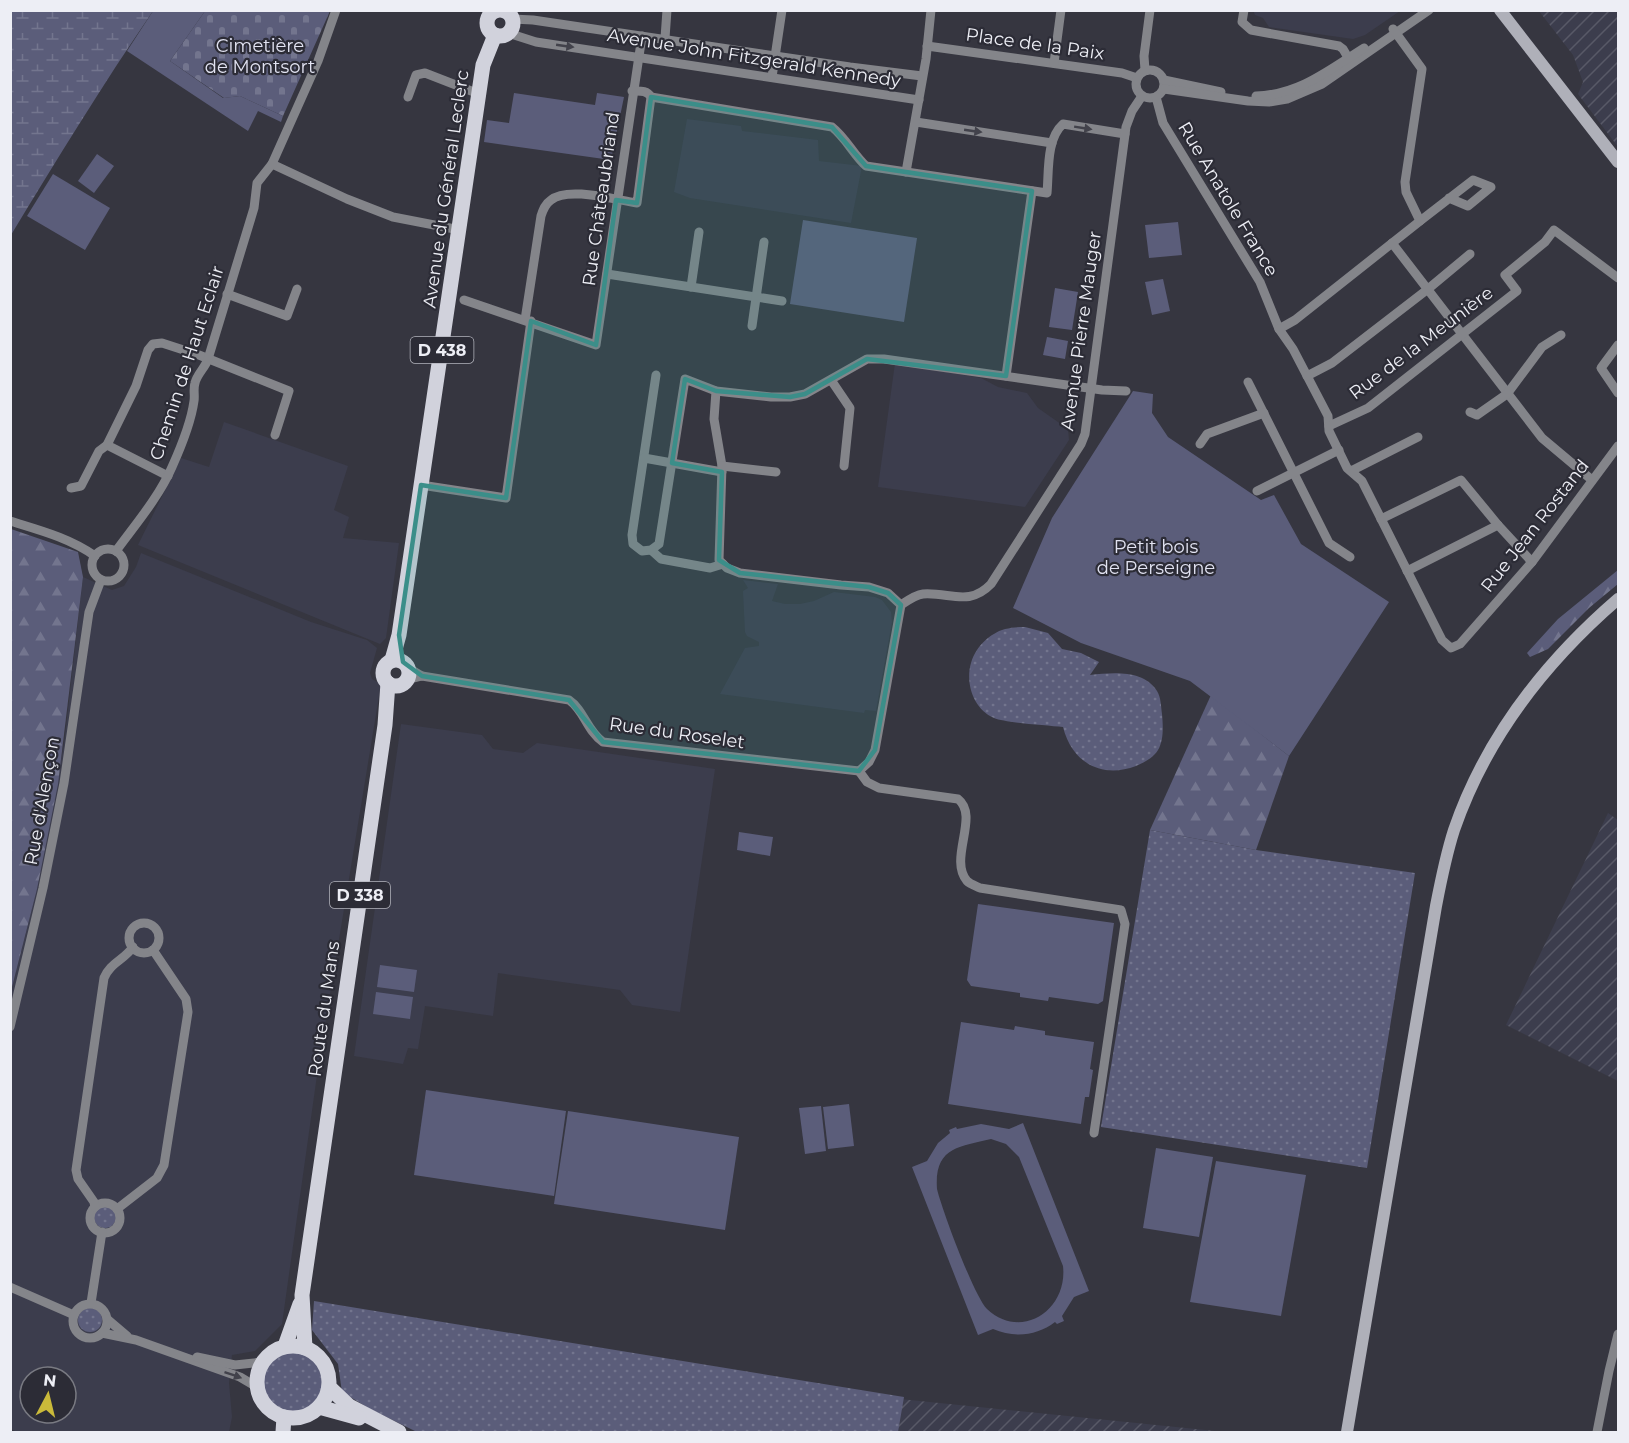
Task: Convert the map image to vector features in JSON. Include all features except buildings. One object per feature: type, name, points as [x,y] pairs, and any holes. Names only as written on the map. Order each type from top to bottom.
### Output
[{"type":"main road","points":[[1500,11],[1618,162]]},
{"type":"main road","name":"Avenue du Général Leclerc","points":[[399,673],[399,635],[483,65],[503,22]]},
{"type":"main road","points":[[1347,1432],[1436,906],[1454,831],[1469,792],[1513,712],[1565,648],[1618,599]]},
{"type":"main road","name":"Route du Mans","points":[[285,1346],[302,1298],[386,725],[399,673]]},
{"type":"main road","name":"Route du Mans","points":[[302,1298],[305,1348]]},
{"type":"main road","points":[[285,1346],[305,1348],[324,1363],[328,1375],[325,1398],[319,1407],[283,1425],[260,1397],[256,1378],[262,1362],[268,1355],[285,1346]]},
{"type":"main road","points":[[328,1387],[349,1406],[399,1432]]},
{"type":"main road","points":[[319,1407],[347,1413],[390,1432]]},
{"type":"street","name":"Chemin de Haut Eclair","points":[[116,551],[168,476],[190,420],[196,378],[204,370],[208,359],[254,208],[256,183],[272,164],[318,61],[336,10]]},
{"type":"street","points":[[665,38],[668,10]]},
{"type":"street","points":[[772,77],[782,10]]},
{"type":"street","points":[[922,76],[931,10]]},
{"type":"street","points":[[1054,63],[1061,10]]},
{"type":"street","points":[[1145,70],[1144,56],[1150,10]]},
{"type":"street","points":[[1244,10],[1242,22],[1251,30],[1338,46],[1343,49],[1350,61]]},
{"type":"street","points":[[1395,31],[1418,10]]},
{"type":"street","points":[[1164,85],[1267,96],[1300,87],[1350,61],[1429,10]]},
{"type":"street","name":"Avenue John Fitzgerald Kennedy","points":[[533,20],[922,76],[919,100],[536,42],[503,22],[533,20]]},
{"type":"street","points":[[1395,31],[1422,69],[1405,182],[1406,192],[1420,221]]},
{"type":"street","name":"Rue Châteaubriand","points":[[528,320],[596,345],[642,36]]},
{"type":"street","name":"Place de la Paix","points":[[927,46],[1122,73],[1137,78]]},
{"type":"street","points":[[1145,70],[1155,70],[1162,76],[1164,85],[1156,97],[1143,96],[1137,90],[1137,78],[1145,70]]},
{"type":"street","points":[[408,97],[416,75],[425,73],[479,94]]},
{"type":"street","points":[[632,91],[642,91],[651,97],[832,127],[842,135],[854,154],[866,166],[1047,193],[1052,143],[1057,130],[1063,124],[1125,134]]},
{"type":"street","name":"Avenue Pierre Mauger","points":[[901,605],[920,594],[967,598],[977,596],[991,584],[1081,444],[1085,434],[1125,134],[1132,111],[1143,96]]},
{"type":"street","points":[[421,485],[506,498],[541,216],[545,206],[552,198],[571,193],[637,203],[651,97]]},
{"type":"street","name":"Rue Anatole France","points":[[1156,97],[1163,123],[1260,282],[1279,329],[1293,349],[1328,416],[1329,426],[1339,450],[1351,471],[1362,481],[1442,640],[1451,648]]},
{"type":"street","points":[[906,172],[919,100]]},
{"type":"street","points":[[915,122],[1052,143]]},
{"type":"street","points":[[272,164],[347,199],[393,217],[460,230]]},
{"type":"street","points":[[1006,376],[1032,190]]},
{"type":"street","points":[[1279,329],[1295,320],[1449,198]]},
{"type":"street","name":"Rue de la Meunière","points":[[1329,426],[1368,408],[1517,291],[1504,274],[1545,242],[1554,230],[1618,278]]},
{"type":"street","points":[[691,287],[699,232]]},
{"type":"street","points":[[752,326],[764,242]]},
{"type":"street","points":[[1392,243],[1542,438],[1592,480]]},
{"type":"street","points":[[1307,376],[1332,363],[1428,290],[1470,254]]},
{"type":"street","points":[[607,274],[782,301]]},
{"type":"street","points":[[227,294],[287,316],[297,289]]},
{"type":"street","points":[[464,300],[528,320]]},
{"type":"street","points":[[1470,412],[1477,415],[1506,393],[1542,347],[1561,335]]},
{"type":"street","points":[[71,488],[81,486],[99,451],[107,445],[135,386],[147,350],[153,344],[162,343],[187,351],[289,390],[275,435]]},
{"type":"street","points":[[1618,345],[1602,368],[1618,393]]},
{"type":"street","points":[[646,550],[659,544],[685,379],[716,391],[790,397],[805,394],[867,359],[884,359],[1126,391]]},
{"type":"street","points":[[656,375],[632,535],[633,544],[661,559],[710,568],[723,564]]},
{"type":"street","points":[[831,380],[850,408],[844,466]]},
{"type":"street","points":[[1248,382],[1329,543],[1350,557]]},
{"type":"street","points":[[716,391],[714,418],[722,469],[719,560],[740,573],[869,587],[888,593],[901,605],[875,750],[859,771],[867,782],[879,788],[958,799],[964,804],[966,814],[962,871],[968,881],[980,888],[1121,910],[1125,924],[1094,1133]]},
{"type":"street","points":[[1200,444],[1207,434],[1264,413]]},
{"type":"street","points":[[1351,471],[1418,437]]},
{"type":"street","points":[[107,445],[168,476]]},
{"type":"street","name":"Rue Jean Rostand","points":[[1451,648],[1460,644],[1532,562],[1618,446]]},
{"type":"street","points":[[1257,491],[1339,450]]},
{"type":"street","points":[[644,458],[722,469],[776,472]]},
{"type":"street","points":[[1381,519],[1461,480],[1532,562]]},
{"type":"street","points":[[10,521],[38,529],[83,547],[94,556]]},
{"type":"street","points":[[1407,571],[1498,525]]},
{"type":"street","points":[[102,550],[116,551],[124,563],[122,573],[110,581],[101,580],[92,569],[94,556],[102,550]]},
{"type":"street","name":"Rue d'Alençon","points":[[10,1027],[43,888],[64,783],[89,612],[101,580]]},
{"type":"street","name":"Rue du Roselet","points":[[399,673],[569,700],[577,705],[595,737],[603,742],[859,771]]},
{"type":"street","points":[[146,923],[154,926],[159,932],[160,940],[153,950],[143,953],[133,947],[129,936],[138,924],[146,923]]},
{"type":"street","points":[[95,1207],[94,1202],[76,1177],[75,1170],[104,978],[112,964],[129,953],[133,947]]},
{"type":"street","points":[[117,1209],[157,1178],[164,1165],[188,1012],[186,999],[153,950]]},
{"type":"street","points":[[106,1203],[117,1209],[120,1218],[118,1224],[110,1232],[102,1232],[94,1228],[90,1221],[95,1207],[106,1203]]},
{"type":"street","points":[[91,1303],[102,1232]]},
{"type":"street","points":[[10,1287],[74,1315]]},
{"type":"street","points":[[127,1336],[107,1319],[102,1308],[91,1303],[81,1306],[74,1315],[73,1324],[80,1335],[89,1338],[102,1333],[127,1336],[240,1377],[257,1387]]},
{"type":"street","points":[[102,1333],[107,1319]]},
{"type":"street","points":[[1597,1432],[1618,1334]]},
{"type":"street","points":[[168,1351],[235,1365],[262,1362]]},
{"type":"highlighted area","points":[[651,97],[832,127],[866,166],[1032,191],[1006,376],[867,359],[805,394],[790,397],[716,391],[685,379],[672,463],[722,472],[719,560],[740,573],[869,587],[888,593],[901,605],[875,750],[859,771],[603,742],[569,700],[422,676],[403,662],[399,635],[421,485],[506,498],[531,321],[596,345],[616,200],[637,203]]},
{"type":"shaded area","points":[[1253,10],[1400,11],[1365,35],[1353,39],[1269,27],[1263,18],[1255,15]]},
{"type":"shaded area","points":[[1539,11],[1618,11],[1618,147],[1578,94],[1583,82],[1573,55]]},
{"type":"shaded area","points":[[687,119],[741,126],[742,131],[818,140],[819,161],[862,166],[851,223],[690,198],[674,192]]},
{"type":"shaded area","points":[[895,363],[981,378],[998,387],[1027,393],[1038,408],[1068,429],[1069,440],[1025,507],[878,487]]},
{"type":"shaded area","points":[[224,422],[348,466],[334,510],[349,517],[343,538],[399,543],[386,638],[380,644],[138,545],[181,458],[209,467]]},
{"type":"shaded area","points":[[141,553],[311,622],[367,640],[377,648],[370,673],[372,679],[381,684],[319,1061],[282,1324],[255,1351],[232,1355],[229,1383],[232,1417],[229,1432],[17,1432],[11,1429],[11,991],[37,889],[64,744],[83,577],[112,590],[124,586],[136,567]]},
{"type":"shaded area","points":[[743,580],[778,584],[772,601],[785,604],[814,601],[834,592],[875,597],[882,600],[891,612],[892,622],[876,711],[865,710],[864,713],[720,694],[745,648],[759,646],[759,642],[747,636],[745,632],[743,591],[748,588]]},
{"type":"shaded area","points":[[401,724],[482,735],[493,749],[523,753],[537,743],[715,769],[680,1012],[632,1005],[620,990],[498,973],[493,1016],[425,1006],[418,1049],[408,1048],[403,1064],[354,1056]]},
{"type":"shaded area","points":[[1608,813],[1618,820],[1618,1081],[1506,1025]]},
{"type":"shaded area","points":[[900,1399],[1225,1432],[895,1432]]},
{"type":"green space","points":[[11,11],[153,11],[80,122],[11,235]]},
{"type":"green space","points":[[153,11],[205,11],[170,61],[223,98],[240,96],[283,116],[281,122],[258,111],[248,131],[127,51]]},
{"type":"green space","name":"Cimetière de Montsort","points":[[205,11],[330,11],[283,116],[240,96],[224,98],[170,61]]},
{"type":"green space","points":[[514,93],[595,105],[597,93],[624,97],[611,160],[484,142],[487,120],[509,123]]},
{"type":"green space","points":[[97,154],[114,166],[94,193],[78,181]]},
{"type":"green space","points":[[53,174],[110,208],[85,250],[27,216]]},
{"type":"green space","points":[[803,220],[917,238],[904,322],[790,304]]},
{"type":"green space","points":[[1178,222],[1182,255],[1149,258],[1145,225]]},
{"type":"green space","points":[[1163,279],[1170,311],[1152,315],[1145,282]]},
{"type":"green space","points":[[1055,288],[1078,292],[1072,330],[1049,327]]},
{"type":"green space","points":[[1047,337],[1068,341],[1065,359],[1043,355]]},
{"type":"green space","name":"Petit bois de Perseigne","points":[[1133,391],[1153,394],[1152,413],[1168,437],[1261,500],[1274,495],[1301,544],[1389,602],[1289,756],[1190,681],[1081,643],[1013,608],[1052,518]]},
{"type":"green space","points":[[11,529],[78,552],[83,577],[58,784],[37,889],[11,991]]},
{"type":"green space","points":[[1618,570],[1618,584],[1589,608],[1548,649],[1530,657],[1527,653],[1558,619]]},
{"type":"green space","points":[[1025,627],[1048,633],[1062,649],[1081,653],[1099,662],[1090,675],[1126,674],[1144,679],[1151,684],[1159,696],[1163,723],[1161,742],[1154,755],[1148,760],[1123,770],[1100,769],[1081,759],[1073,750],[1063,727],[1008,721],[985,713],[970,688],[972,659],[982,644],[997,632],[1009,628]]},
{"type":"green space","points":[[1211,695],[1289,756],[1256,850],[1150,830]]},
{"type":"green space","points":[[1150,830],[1256,850],[1415,873],[1367,1168],[1101,1127]]},
{"type":"green space","points":[[739,832],[773,837],[770,856],[737,850]]},
{"type":"green space","points":[[978,904],[1114,923],[1103,1001],[1098,1004],[1049,997],[1048,1001],[1020,997],[1020,993],[971,986],[967,980]]},
{"type":"green space","points":[[380,965],[417,970],[414,992],[377,987]]},
{"type":"green space","points":[[376,992],[413,997],[410,1019],[373,1014]]},
{"type":"green space","points":[[961,1022],[1014,1030],[1015,1026],[1045,1031],[1045,1035],[1094,1042],[1089,1097],[1085,1097],[1081,1124],[948,1104]]},
{"type":"green space","points":[[426,1090],[566,1111],[554,1196],[414,1175]]},
{"type":"green space","points":[[849,1104],[854,1146],[828,1149],[823,1107]]},
{"type":"green space","points":[[821,1106],[826,1151],[805,1154],[799,1108]]},
{"type":"green space","points":[[568,1111],[739,1137],[725,1230],[554,1204]]},
{"type":"green space","points":[[1023,1123],[1089,1291],[1074,1297],[1062,1316],[1064,1321],[1057,1324],[1055,1322],[1033,1333],[1009,1334],[993,1329],[978,1335],[912,1167],[927,1161],[938,1143],[950,1133],[949,1130],[956,1127],[957,1129],[981,1124],[1009,1129]],"holes":[[[991,1139],[1006,1144],[1019,1157],[1063,1266],[1063,1282],[1058,1296],[1040,1316],[1027,1321],[1014,1322],[1000,1318],[987,1309],[981,1301],[959,1252],[937,1189],[940,1165],[951,1151]]]},
{"type":"green space","points":[[1156,1148],[1213,1157],[1199,1237],[1143,1228]]},
{"type":"green space","points":[[1216,1161],[1306,1175],[1281,1316],[1190,1302]]},
{"type":"green space","points":[[105,1206],[113,1209],[116,1217],[113,1225],[105,1228],[97,1225],[94,1217],[97,1209]]},
{"type":"green space","points":[[314,1301],[904,1397],[898,1432],[417,1432],[370,1409],[342,1392],[338,1364],[312,1330]]},
{"type":"green space","points":[[90,1308],[98,1312],[102,1320],[98,1328],[90,1332],[82,1328],[78,1320],[82,1312]]},
{"type":"green space","points":[[292,1352],[309,1357],[317,1365],[322,1382],[317,1399],[309,1407],[292,1412],[275,1407],[267,1399],[262,1382],[267,1365],[275,1357]]}]
